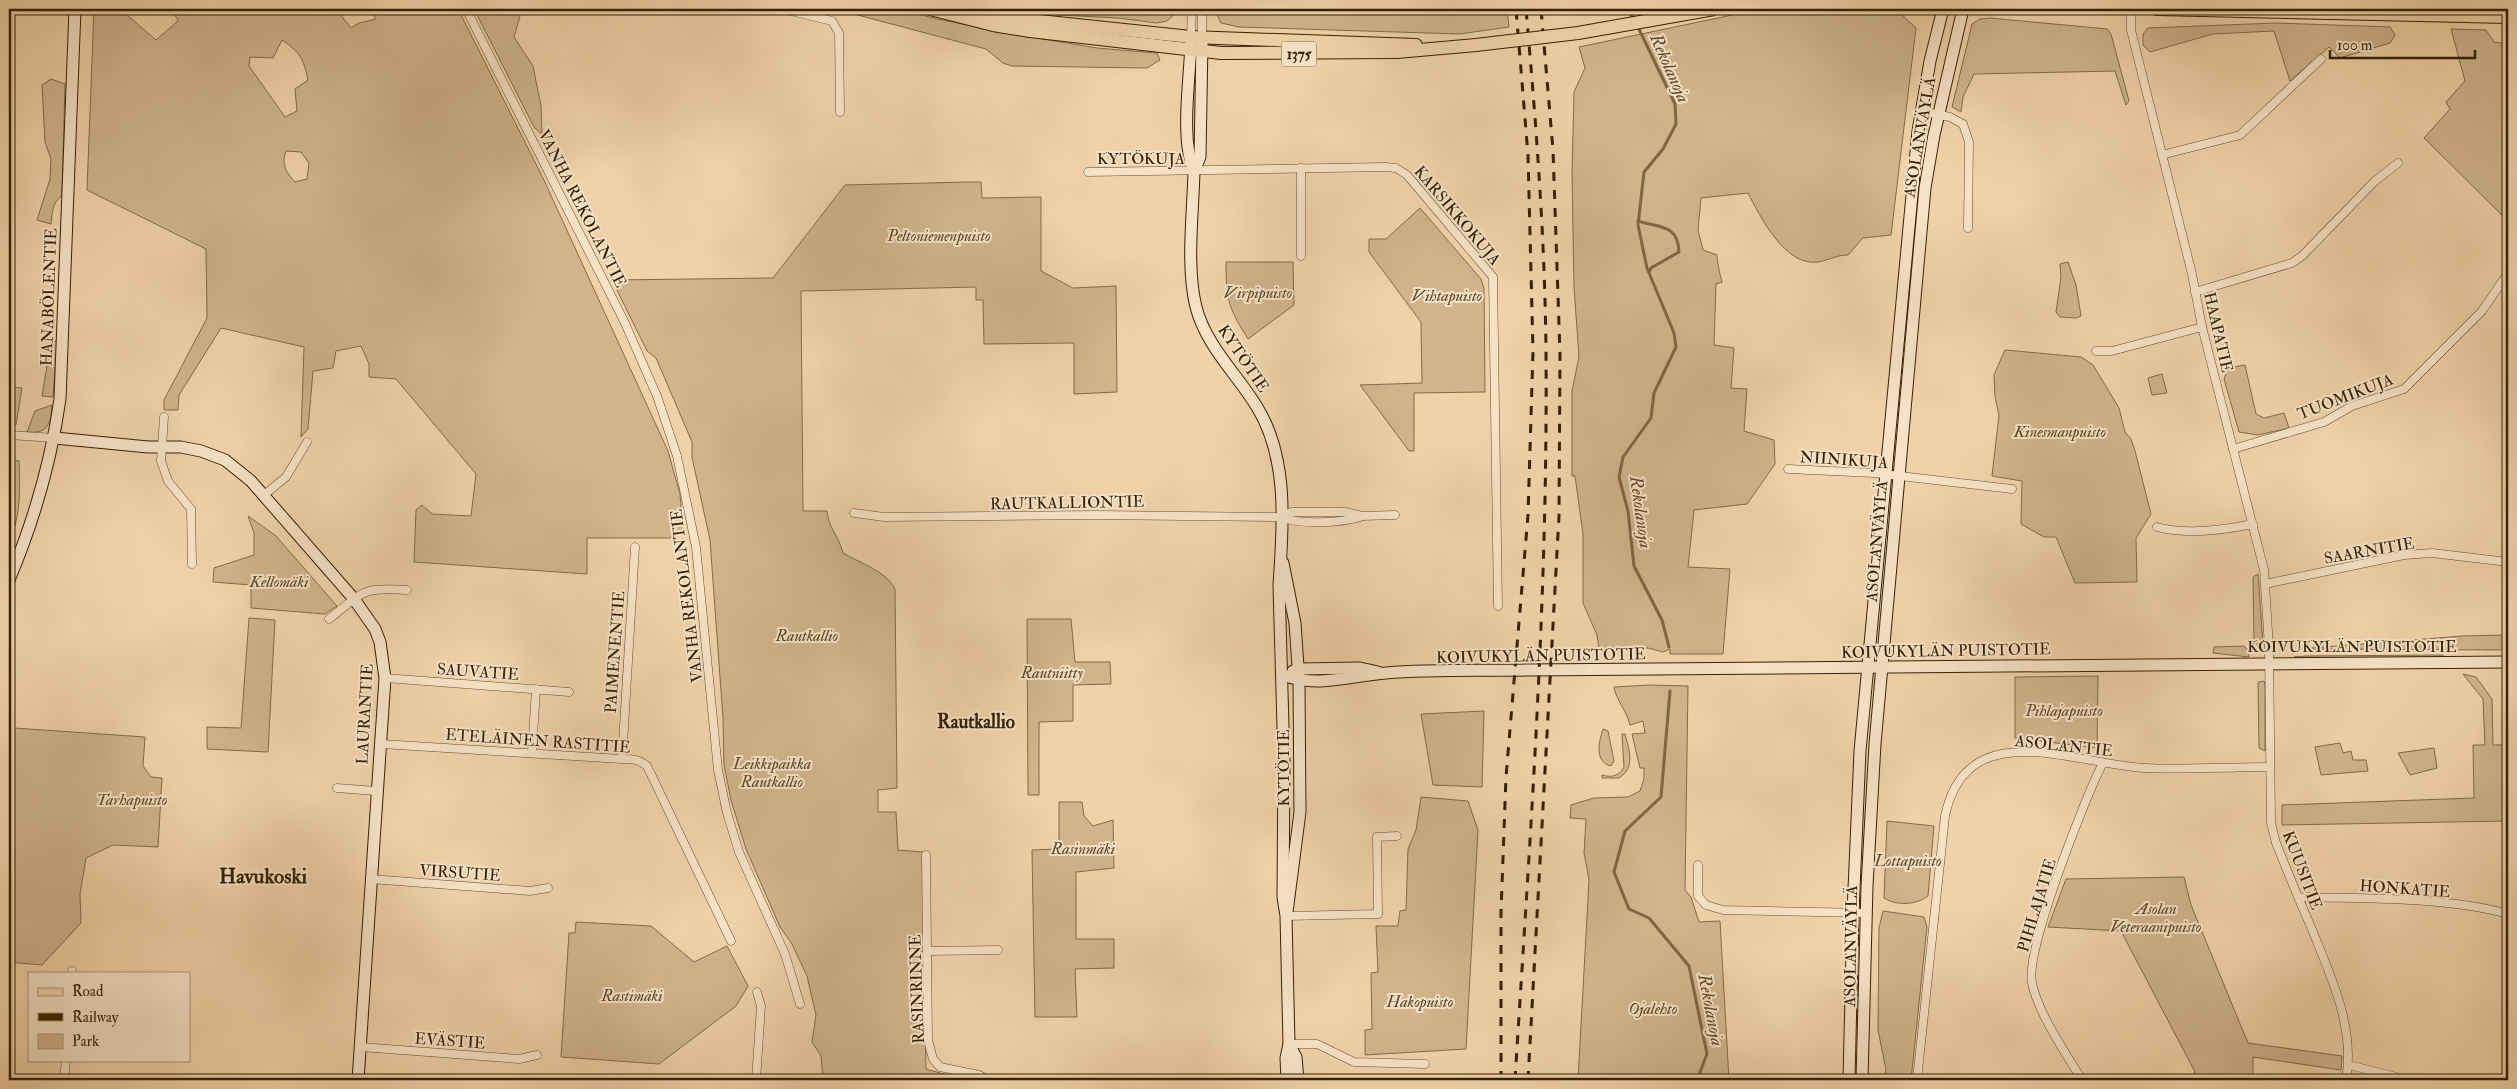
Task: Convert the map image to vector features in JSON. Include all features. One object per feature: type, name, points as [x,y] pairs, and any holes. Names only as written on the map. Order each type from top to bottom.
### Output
[{"type":"main road","name":"1375","points":[[930,9],[1021,30],[1196,52],[1329,54],[1397,52],[1596,31],[1714,9]]},
{"type":"main road","points":[[2158,9],[2508,17]]},
{"type":"main road","name":"1375","points":[[947,13],[995,15],[1196,37],[1397,43],[1444,47]]},
{"type":"street","name":"HANABÖLENTIE","points":[[9,580],[39,500],[54,438],[60,399],[75,9]]},
{"type":"street","name":"VANHA REKOLANTIE","points":[[466,9],[624,321],[657,396],[678,456],[696,547],[718,770],[727,814],[739,852],[784,954],[800,1004]]},
{"type":"street","points":[[783,9],[832,21],[836,25],[840,33],[840,112]]},
{"type":"street","points":[[1192,9],[1196,37]]},
{"type":"street","points":[[1196,37],[1202,9]]},
{"type":"street","name":"ASOLANVÄYLÄ","points":[[1849,1080],[1853,912],[1860,752],[1921,111],[1943,9]]},
{"type":"street","name":"ASOLANVÄYLÄ","points":[[1862,1080],[1874,750],[1898,477],[1925,188],[1938,115],[1962,9]]},
{"type":"street","name":"HAAPATIE","points":[[2131,9],[2131,30],[2202,327],[2253,524],[2265,584],[2270,662]]},
{"type":"street","name":"KYTÖTIE","points":[[1196,37],[1200,157],[1194,171],[1192,288],[1197,309],[1212,343],[1258,408],[1274,445],[1280,478],[1282,560],[1279,584],[1283,675],[1283,897],[1286,916],[1289,1044],[1286,1058],[1286,1080]]},
{"type":"street","points":[[2162,155],[2240,135],[2321,59]]},
{"type":"street","points":[[1921,111],[1950,117],[1963,124],[1969,142],[1968,228]]},
{"type":"street","points":[[2195,292],[2292,263],[2302,256],[2375,181],[2398,163]]},
{"type":"street","name":"KARSIKKOKUJA","points":[[1194,171],[1385,167],[1402,170],[1493,277],[1498,606]]},
{"type":"street","points":[[1301,168],[1301,256]]},
{"type":"street","name":"KYTÖKUJA","points":[[1088,172],[1194,171]]},
{"type":"street","name":"TUOMIKUJA","points":[[2233,449],[2324,422],[2352,406],[2404,389],[2482,310],[2508,273]]},
{"type":"street","points":[[2096,351],[2112,352],[2202,327]]},
{"type":"street","points":[[164,417],[161,461],[164,474],[191,510],[192,564]]},
{"type":"street","points":[[9,435],[54,438]]},
{"type":"street","name":"LAURANTIE","points":[[54,438],[181,447],[201,451],[225,460],[264,495],[354,598],[375,629],[380,642],[385,678],[358,1080]]},
{"type":"street","points":[[264,495],[286,477],[306,442]]},
{"type":"street","name":"NIINIKUJA","points":[[1788,469],[1898,477],[2012,489]]},
{"type":"street","name":"RAUTKALLIONTIE","points":[[854,513],[884,517],[1281,516],[1291,521],[1346,521],[1362,516],[1395,515]]},
{"type":"street","points":[[2157,527],[2168,530],[2227,529],[2253,524]]},
{"type":"street","name":"PAIMENENTIE","points":[[622,758],[635,547]]},
{"type":"street","name":"SAARNITIE","points":[[2265,584],[2404,555],[2432,553],[2508,562]]},
{"type":"street","name":"KYTÖTIE","points":[[1282,560],[1295,623],[1299,681],[1300,812],[1290,902],[1286,916]]},
{"type":"street","points":[[329,619],[354,598],[370,589],[407,590]]},
{"type":"street","name":"KOIVUKYLÄN PUISTOTIE","points":[[1283,675],[1299,681],[1360,678],[1385,673],[2270,662],[2508,662]]},
{"type":"street","name":"KUUSITIE","points":[[2270,662],[2271,823],[2276,843],[2338,993],[2348,1045],[2349,1065],[2346,1080]]},
{"type":"street","name":"KOIVUKYLÄN PUISTOTIE","points":[[1283,675],[1298,669],[1360,668],[1385,673]]},
{"type":"street","name":"SAUVATIE","points":[[385,678],[569,692]]},
{"type":"street","points":[[532,752],[536,689]]},
{"type":"street","name":"ETELÄINEN RASTITIE","points":[[381,744],[637,760],[647,766],[731,941]]},
{"type":"street","name":"ASOLANTIE","points":[[1917,1080],[1945,816],[1952,789],[1969,767],[1978,761],[2007,752],[2029,752],[2145,768],[2270,767]]},
{"type":"street","name":"PIHLAJATIE","points":[[2082,1080],[2059,1042],[2036,997],[2031,981],[2032,957],[2063,862],[2103,763]]},
{"type":"street","points":[[337,788],[376,791]]},
{"type":"street","points":[[1286,916],[1378,914],[1376,836],[1397,836]]},
{"type":"street","name":"RASINRINNE","points":[[926,855],[928,1040],[933,1058],[940,1067],[979,1075],[990,1080]]},
{"type":"street","points":[[1698,865],[1698,896],[1706,905],[1722,910],[1867,913]]},
{"type":"street","name":"VIRSUTIE","points":[[370,879],[530,891],[548,888]]},
{"type":"street","name":"HONKATIE","points":[[2299,898],[2314,897],[2479,906],[2508,914]]},
{"type":"street","points":[[928,951],[998,950]]},
{"type":"street","points":[[756,1080],[761,1006],[757,992]]},
{"type":"street","points":[[1289,1044],[1317,1044],[1354,1062],[1425,1064]]},
{"type":"street","name":"KYTÖTIE","points":[[1289,1044],[1296,1057],[1298,1080]]},
{"type":"street","name":"EVÄSTIE","points":[[360,1047],[519,1059],[537,1055]]},
{"type":"street","points":[[64,1080],[66,1062]]},
{"type":"street","points":[[2349,1065],[2408,1080]]},
{"type":"green space","points":[[94,9],[120,9],[156,40],[178,21],[172,9],[336,9],[351,28],[359,23],[376,19],[368,9],[458,9],[543,178],[668,451],[680,494],[683,532],[670,538],[587,538],[587,574],[414,562],[416,510],[422,505],[432,514],[471,516],[476,474],[396,379],[369,377],[369,364],[361,346],[336,351],[333,368],[313,371],[308,429],[301,437],[304,347],[221,328],[179,395],[178,410],[164,410],[164,400],[207,318],[206,249],[87,190]],"holes":[[[282,40],[300,57],[308,80],[295,89],[297,111],[285,117],[249,66],[250,57],[273,58]],[[286,151],[301,152],[309,163],[307,179],[295,182],[289,175],[284,164]]]},
{"type":"green space","points":[[474,9],[522,9],[514,37],[533,66],[541,106],[542,135],[534,127]]},
{"type":"green space","points":[[835,9],[899,9],[937,19],[1013,34],[1097,48],[1157,53],[1160,60],[1147,68],[1012,66],[1003,63],[986,49]]},
{"type":"green space","points":[[998,9],[1176,9],[1176,13],[1167,21],[1157,23],[1118,18],[1036,14]]},
{"type":"green space","points":[[1217,9],[1507,9],[1509,27],[1459,34],[1239,27],[1221,23],[1217,15]]},
{"type":"green space","points":[[1761,9],[1888,9],[1902,15],[1916,28],[1891,235],[1863,238],[1848,255],[1818,262],[1806,261],[1795,257],[1775,238],[1748,193],[1701,198],[1698,230],[1703,250],[1717,255],[1722,282],[1716,284],[1714,345],[1734,348],[1731,388],[1747,389],[1744,431],[1774,440],[1775,464],[1747,504],[1694,510],[1688,567],[1730,569],[1723,654],[1670,654],[1670,649],[1663,652],[1648,648],[1599,649],[1597,635],[1583,603],[1583,534],[1575,476],[1572,476],[1572,391],[1579,357],[1574,287],[1572,172],[1574,92],[1585,68],[1579,47]]},
{"type":"green space","points":[[1990,18],[2107,29],[2111,34],[2129,101],[2126,105],[2115,71],[1974,74],[1963,97],[1961,112],[1952,107],[1972,24],[1980,19]]},
{"type":"green space","points":[[2276,23],[2390,27],[2395,35],[2390,43],[2340,58],[2329,47],[2290,81],[2274,31],[2213,34],[2150,52],[2143,45],[2143,34],[2148,28]]},
{"type":"green space","points":[[2451,29],[2486,30],[2494,42],[2508,44],[2508,221],[2424,138],[2450,109],[2446,102],[2465,81]]},
{"type":"green space","points":[[51,79],[65,84],[62,196],[54,205],[51,224],[37,220],[50,179],[51,159],[45,142],[42,85]]},
{"type":"green space","name":"Rautkallio","points":[[981,182],[982,198],[1041,197],[1041,271],[1073,288],[1116,286],[1117,392],[1074,394],[1074,343],[984,344],[983,300],[976,300],[976,287],[801,291],[803,511],[827,511],[843,553],[879,572],[895,589],[897,788],[878,790],[878,812],[896,812],[898,850],[923,852],[926,1069],[964,1080],[823,1080],[821,1056],[812,1042],[816,1015],[807,976],[792,944],[780,927],[746,849],[731,800],[724,765],[723,718],[710,540],[692,457],[692,442],[656,358],[647,351],[612,280],[773,278],[845,185]]},
{"type":"green space","name":"Vihtapuisto","points":[[1420,208],[1481,279],[1484,288],[1485,392],[1414,393],[1414,451],[1409,451],[1360,385],[1422,383],[1421,322],[1369,252],[1369,239],[1386,239]]},
{"type":"green space","name":"Virpipuisto","points":[[1226,262],[1293,262],[1294,305],[1248,339],[1232,311],[1228,295]]},
{"type":"green space","points":[[2068,262],[2076,285],[2081,316],[2077,318],[2060,317],[2056,312],[2061,277],[2060,264]]},
{"type":"green space","points":[[57,341],[53,397],[42,396],[51,342]]},
{"type":"green space","name":"Kinesmanpuisto","points":[[2005,350],[2081,357],[2093,365],[2119,408],[2125,432],[2131,439],[2135,451],[2151,514],[2136,538],[2137,582],[2075,583],[2056,537],[2044,537],[2021,524],[2022,481],[1992,476],[1999,415],[1995,397],[1994,375]]},
{"type":"green space","points":[[2245,365],[2256,414],[2264,418],[2284,413],[2289,428],[2258,435],[2239,432],[2224,379],[2228,368]]},
{"type":"green space","points":[[2162,374],[2167,393],[2152,395],[2148,378]]},
{"type":"green space","points":[[9,387],[22,388],[16,425],[9,424]]},
{"type":"green space","points":[[52,405],[47,426],[40,431],[27,432],[35,411]]},
{"type":"green space","points":[[9,459],[19,461],[20,482],[18,513],[9,542]]},
{"type":"green space","name":"Kellomäki","points":[[248,516],[276,536],[337,606],[325,614],[251,608],[251,585],[213,582],[214,568],[254,555],[254,533]]},
{"type":"green space","points":[[2258,574],[2263,644],[2256,644],[2254,641],[2253,577]]},
{"type":"green space","points":[[249,618],[275,620],[268,752],[207,749],[207,727],[241,728]]},
{"type":"green space","name":"Rautniitty","points":[[1027,619],[1071,619],[1075,662],[1110,662],[1111,684],[1073,685],[1073,721],[1039,722],[1039,795],[1028,795]]},
{"type":"green space","points":[[2508,635],[2508,650],[2299,649],[2462,636]]},
{"type":"green space","points":[[2244,646],[2248,650],[2249,657],[2213,653],[2214,647]]},
{"type":"green space","points":[[2443,655],[2445,659],[2294,657],[2306,656]]},
{"type":"green space","points":[[2463,674],[2476,677],[2492,699],[2493,745],[2508,745],[2508,821],[2282,825],[2282,805],[2474,798],[2473,745],[2485,745],[2483,699]]},
{"type":"green space","name":"Pihlajapuisto","points":[[2098,676],[2097,748],[2015,738],[2015,677]]},
{"type":"green space","points":[[2264,681],[2265,751],[2259,748],[2258,682]]},
{"type":"green space","name":"Ojalehto","points":[[1650,685],[1688,686],[1685,890],[1691,897],[1699,922],[1720,921],[1729,1080],[1578,1080],[1589,880],[1584,853],[1586,819],[1570,818],[1571,805],[1594,798],[1628,797],[1640,791],[1644,779],[1644,768],[1640,768],[1632,734],[1645,733],[1643,721],[1630,725],[1614,687]]},
{"type":"green space","name":"Tarhapuisto","points":[[9,710],[13,711],[14,728],[145,737],[143,766],[151,777],[162,778],[158,847],[113,845],[86,858],[80,894],[81,923],[42,965],[9,962],[9,863],[13,833],[9,832]]},
{"type":"green space","points":[[1484,711],[1482,787],[1433,785],[1421,714]]},
{"type":"green space","points":[[1603,729],[1608,731],[1614,761],[1611,766],[1606,764],[1600,756],[1599,745]]},
{"type":"green space","points":[[1622,734],[1625,734],[1629,752],[1628,769],[1619,778],[1602,778],[1602,775],[1612,776],[1617,774],[1624,767]]},
{"type":"green space","points":[[2340,743],[2343,753],[2351,751],[2353,760],[2366,760],[2368,771],[2321,775],[2315,747]]},
{"type":"green space","points":[[2434,748],[2437,768],[2410,775],[2398,753]]},
{"type":"green space","name":"Hakopuisto","points":[[1421,797],[1468,801],[1478,830],[1466,1049],[1365,1055],[1365,1030],[1372,1029],[1371,973],[1378,972],[1376,926],[1398,926],[1400,911],[1406,910],[1408,849],[1416,830]]},
{"type":"green space","name":"Rasinmäki","points":[[1059,802],[1082,802],[1084,816],[1093,826],[1113,820],[1114,868],[1076,872],[1076,939],[1114,939],[1114,968],[1075,969],[1077,1017],[1035,1017],[1032,850],[1059,849]]},
{"type":"green space","name":"Lottapuisto","points":[[1887,821],[1934,826],[1928,896],[1923,899],[1912,903],[1900,903],[1884,898]]},
{"type":"green space","name":"Asolan Veteraanipuisto","points":[[2184,877],[2191,905],[2248,1043],[2342,1056],[2341,1070],[2253,1057],[2253,1080],[2187,1080],[2195,1072],[2121,931],[2048,927],[2066,879]]},
{"type":"green space","points":[[1883,911],[1924,917],[1927,927],[1911,1080],[1883,1080],[1886,1070],[1878,1030],[1879,928]]},
{"type":"green space","name":"Rastimäki","points":[[576,922],[651,926],[694,962],[727,946],[748,986],[736,1006],[659,1064],[561,1057],[569,933],[575,933]]},
{"type":"waterway","name":"Rekolanoja","points":[[1628,9],[1634,20]]},
{"type":"waterway","name":"Rekolanoja","points":[[1637,25],[1675,104],[1676,124],[1663,149],[1644,172],[1638,225],[1647,268],[1674,333],[1676,347],[1654,393],[1651,418],[1623,457],[1619,477],[1628,511],[1634,566],[1662,620],[1669,647]]},
{"type":"waterway","name":"Rekolanoja","points":[[1638,221],[1666,229],[1675,236],[1678,243],[1679,252],[1651,268],[1649,272]]},
{"type":"waterway","name":"Rekolanoja","points":[[1670,691],[1661,797],[1625,831],[1614,872],[1629,909],[1649,918],[1689,966],[1707,1054],[1697,1080]]},
{"type":"railway","points":[[1501,1080],[1501,912],[1506,777],[1528,515],[1533,351],[1528,155],[1516,9]]},
{"type":"railway","points":[[1515,1080],[1537,717],[1546,444],[1544,267],[1526,9]]},
{"type":"railway","points":[[1528,1080],[1559,516],[1560,354],[1553,150],[1541,9]]},
{"type":"district","name":"Rautkallio","points":[[976,721]]},
{"type":"district","name":"Havukoski","points":[[263,876]]},
{"type":"park label","name":"Peltoniemenpuisto","points":[[939,235]]},
{"type":"park label","name":"Leikkipaikka Rautkallio","points":[[772,772]]}]
